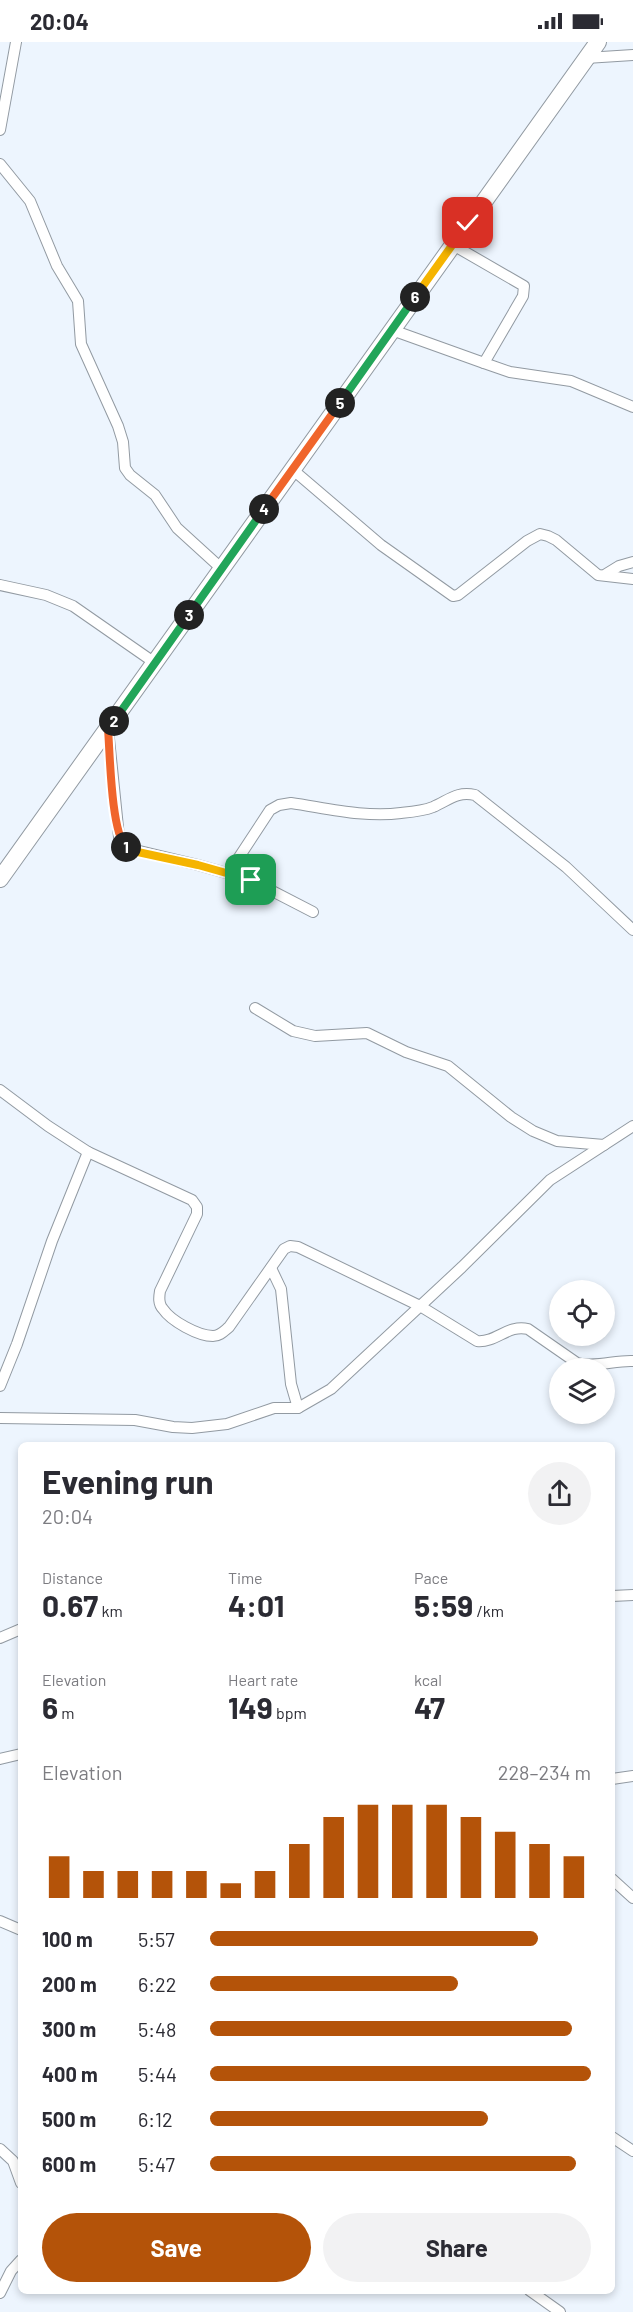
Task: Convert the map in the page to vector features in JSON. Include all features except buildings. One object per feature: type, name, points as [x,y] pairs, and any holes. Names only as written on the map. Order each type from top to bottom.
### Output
[{"type":"main road","points":[[0,879],[598,42]]},
{"type":"street","points":[[0,130],[16,42]]},
{"type":"street","points":[[586,58],[633,55]]},
{"type":"street","points":[[0,164],[30,201],[57,267],[78,301],[81,344],[118,426],[123,442],[125,468],[130,475],[155,495],[183,535],[222,569]]},
{"type":"street","points":[[453,245],[524,286],[523,296],[484,363]]},
{"type":"street","points":[[392,330],[510,372],[572,381],[633,406]]},
{"type":"street","points":[[292,469],[381,545],[453,596],[458,595],[527,541],[540,534],[556,540],[592,572],[633,579]]},
{"type":"street","points":[[605,574],[619,566],[633,562]]},
{"type":"street","points":[[0,585],[46,596],[73,606],[155,663]]},
{"type":"street","points":[[108,729],[119,837],[123,844],[133,851],[251,880],[313,912]]},
{"type":"street","points":[[228,874],[270,810],[279,805],[291,803],[365,813],[399,813],[431,808],[457,794],[466,793],[475,795],[566,867],[633,930]]},
{"type":"street","points":[[255,1008],[293,1031],[315,1036],[367,1033],[406,1052],[448,1066],[511,1117],[533,1131],[557,1140],[604,1145]]},
{"type":"street","points":[[0,1090],[88,1152],[192,1200],[197,1206],[197,1214],[159,1291],[162,1309],[185,1327],[212,1336],[222,1334],[284,1250],[290,1246],[298,1247],[420,1306],[477,1341],[485,1342],[510,1329],[523,1328],[577,1363],[584,1365],[621,1360],[633,1361]]},
{"type":"street","points":[[0,1418],[135,1420],[192,1428],[227,1424],[274,1408],[298,1408],[331,1389],[550,1180],[633,1126]]},
{"type":"street","points":[[0,1386],[18,1344],[52,1241],[88,1152]]},
{"type":"street","points":[[271,1268],[281,1289],[291,1384],[298,1408]]},
{"type":"street","points":[[615,1596],[633,1595]]},
{"type":"street","points":[[0,1638],[18,1630]]},
{"type":"street","points":[[0,1759],[18,1755]]},
{"type":"street","points":[[615,1779],[633,1776]]},
{"type":"street","points":[[615,1882],[633,1898]]},
{"type":"street","points":[[0,1921],[18,1929]]},
{"type":"street","points":[[615,2139],[633,2151]]},
{"type":"street","points":[[0,2149],[13,2161],[18,2175]]},
{"type":"street","points":[[0,2293],[11,2271],[18,2263]]},
{"type":"street","points":[[535,2294],[560,2312]]},
{"type":"route","points":[[251,880],[198,865],[133,851],[123,844],[119,837],[108,729],[468,223]]}]
